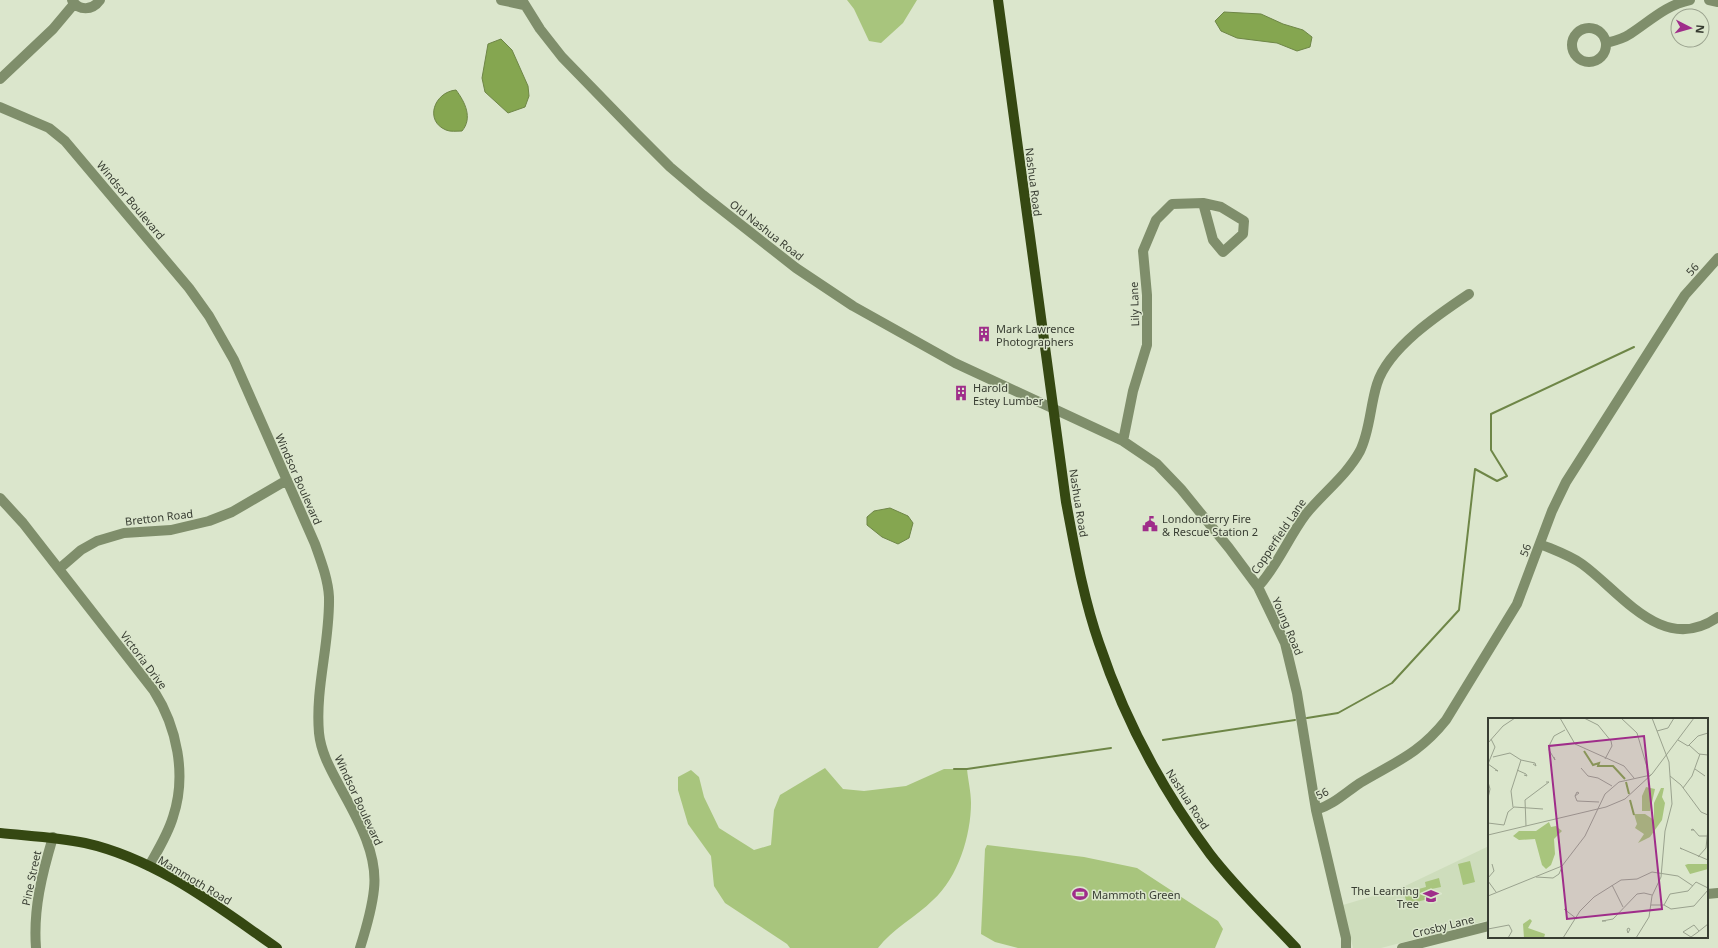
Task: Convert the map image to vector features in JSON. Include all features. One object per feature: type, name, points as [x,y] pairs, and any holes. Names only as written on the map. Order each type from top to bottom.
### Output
[{"type":"main road","name":"Nashua Road","points":[[998,0],[1066,502],[1080,577],[1099,642],[1121,699],[1150,761],[1186,820],[1226,874],[1248,900],[1296,948]]},
{"type":"main road","name":"Mammoth Road","points":[[0,833],[53,837],[101,847],[149,866],[193,890],[277,948]]},
{"type":"street","points":[[0,79],[53,29],[73,2],[80,7],[86,8],[95,5],[100,0]]},
{"type":"street","points":[[501,0],[523,2]]},
{"type":"street","points":[[1606,43],[1630,34],[1659,13],[1675,4],[1690,0]]},
{"type":"street","points":[[1710,0],[1718,2]]},
{"type":"street","name":"Old Nashua Road","points":[[523,2],[540,29],[562,57],[634,131],[670,167],[769,248],[824,288],[896,331],[978,375],[1053,409]]},
{"type":"street","name":"Windsor Boulevard","points":[[0,107],[49,128],[65,141],[189,288],[209,316],[234,360],[287,480],[315,546],[328,588],[328,622],[318,706],[319,735],[328,764],[365,837],[373,862],[374,889],[366,931],[360,948]]},
{"type":"street","name":"Lily Lane","points":[[1123,441],[1133,391],[1147,345],[1147,295],[1143,251],[1156,220],[1172,204],[1203,203],[1221,207],[1244,222],[1243,234],[1223,252],[1213,240],[1203,203]]},
{"type":"street","name":"56","points":[[1316,810],[1332,803],[1360,784],[1407,757],[1424,745],[1446,720],[1509,619],[1524,588],[1552,511],[1566,482],[1677,306],[1718,258]]},
{"type":"street","name":"Copperfield Lane","points":[[1258,587],[1272,571],[1306,514],[1357,457],[1364,442],[1377,384],[1388,361],[1400,348],[1447,309],[1469,294]]},
{"type":"street","name":"Young Road","points":[[1053,409],[1123,441],[1158,464],[1182,489],[1258,587],[1278,628],[1290,660],[1297,693],[1316,810],[1346,938],[1346,948]]},
{"type":"street","name":"Bretton Road","points":[[59,569],[82,550],[97,541],[124,533],[170,530],[209,521],[232,512],[287,480]]},
{"type":"street","name":"Victoria Drive","points":[[0,498],[23,523],[154,691],[161,702],[172,728],[179,762],[177,802],[166,834],[149,866]]},
{"type":"street","points":[[1540,544],[1575,560],[1639,613],[1657,624],[1674,628],[1691,628],[1708,623],[1718,617]]},
{"type":"street","name":"Pine Street","points":[[36,948],[35,924],[37,898],[53,837]]},
{"type":"street","points":[[1708,894],[1718,893]]},
{"type":"street","name":"Crosby Lane","points":[[1402,948],[1488,926]]},
{"type":"shaded area","points":[[847,0],[917,0],[903,23],[881,43],[869,41],[854,9]]},
{"type":"shaded area","points":[[1224,12],[1261,14],[1283,24],[1303,30],[1312,37],[1310,47],[1297,51],[1277,43],[1237,38],[1221,31],[1215,21]]},
{"type":"shaded area","points":[[501,39],[512,50],[528,86],[529,96],[525,107],[508,113],[485,92],[482,78],[488,44]]},
{"type":"shaded area","points":[[456,90],[465,105],[467,121],[462,131],[449,131],[439,126],[435,120],[434,107],[442,96],[448,92]]},
{"type":"shaded area","points":[[890,508],[908,516],[913,523],[909,538],[898,544],[882,537],[867,525],[867,517],[874,511]]},
{"type":"shaded area","points":[[825,768],[843,789],[864,791],[906,786],[944,769],[967,769],[971,799],[969,829],[966,842],[956,868],[942,891],[890,935],[878,948],[790,948],[787,944],[725,903],[714,886],[711,856],[688,824],[678,790],[678,777],[691,770],[699,777],[704,797],[719,828],[754,850],[771,845],[774,810],[780,795]]},
{"type":"shaded area","name":"Mammoth Green","points":[[987,845],[1084,857],[1137,868],[1218,921],[1223,929],[1215,948],[1018,948],[995,942],[981,934],[985,849]]},
{"type":"shaded area","name":"The Learning Tree","points":[[1488,846],[1488,920],[1381,948],[1353,948],[1343,905],[1403,887]]},
{"type":"shaded area","points":[[1470,861],[1475,882],[1463,885],[1458,864]]},
{"type":"shaded area","points":[[1439,878],[1441,887],[1427,890],[1429,899],[1407,904],[1404,893],[1426,887],[1425,882]]},
{"type":"waterway","points":[[1307,718],[1338,713],[1392,683],[1459,610],[1475,469],[1497,481],[1507,476],[1491,450],[1491,414],[1634,347]]},
{"type":"waterway","points":[[1163,740],[1295,720]]},
{"type":"waterway","points":[[954,769],[967,769],[1111,748]]},
{"type":"place","name":"Mark Lawrence Photographers","points":[[984,334]]},
{"type":"place","name":"Harold Estey Lumber","points":[[961,393]]},
{"type":"place","name":"Londonderry Fire & Rescue Station 2","points":[[1150,524]]},
{"type":"place","name":"Mammoth Green","points":[[1080,894]]},
{"type":"place","name":"The Learning Tree","points":[[1431,896]]}]
